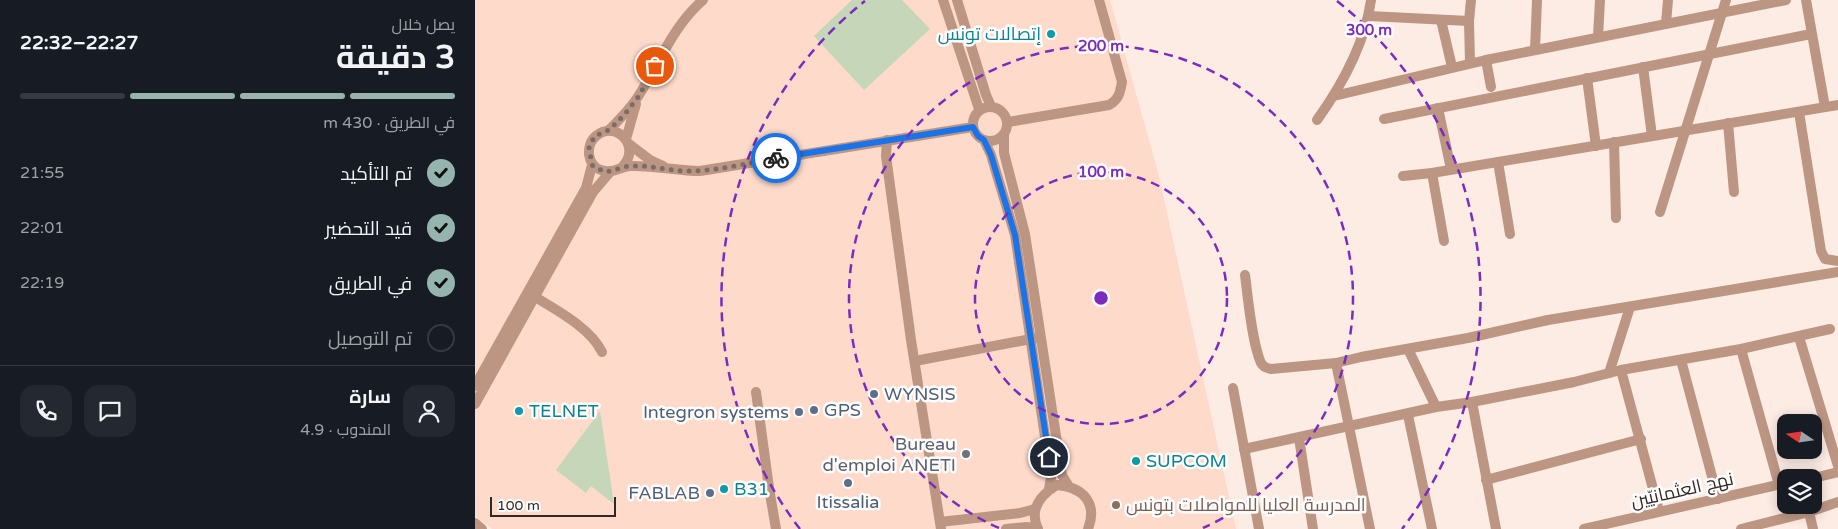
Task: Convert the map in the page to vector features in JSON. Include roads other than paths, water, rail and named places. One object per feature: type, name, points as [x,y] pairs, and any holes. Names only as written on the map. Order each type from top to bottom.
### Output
[{"type":"street","points":[[475,404],[586,188],[592,165],[589,147],[595,136],[609,130],[624,115],[639,96],[672,36],[703,0]]},
{"type":"street","points":[[943,0],[979,110]]},
{"type":"street","points":[[957,0],[991,106]]},
{"type":"street","points":[[1008,122],[1109,105],[1116,101],[1120,93],[1121,82],[1099,0]]},
{"type":"street","points":[[1317,120],[1334,96],[1353,60],[1369,16],[1371,0]]},
{"type":"street","points":[[1470,63],[1469,21],[1471,0]]},
{"type":"street","points":[[1535,50],[1537,0]]},
{"type":"street","points":[[1598,37],[1600,0]]},
{"type":"street","points":[[1667,23],[1668,0]]},
{"type":"street","points":[[1660,212],[1726,0]]},
{"type":"street","points":[[1334,96],[1470,63],[1786,0]]},
{"type":"street","points":[[1806,0],[1825,107]]},
{"type":"street","points":[[1369,16],[1469,21]]},
{"type":"street","points":[[1441,20],[1452,67]]},
{"type":"street","points":[[1384,119],[1811,34]]},
{"type":"street","points":[[1486,60],[1491,87]]},
{"type":"street","points":[[1643,67],[1652,136]]},
{"type":"street","points":[[1587,78],[1596,146]]},
{"type":"street","points":[[532,295],[593,192],[610,172],[628,162],[630,153],[628,142],[639,96]]},
{"type":"street","points":[[1403,176],[1451,170],[1838,105]]},
{"type":"street","points":[[1004,135],[992,141],[984,140],[978,136],[973,127],[973,120],[979,110],[991,106],[1003,111],[1008,122],[1004,135],[1003,153],[1025,234],[1051,477],[1049,489]]},
{"type":"street","points":[[1438,108],[1451,170]]},
{"type":"street","points":[[1799,112],[1821,251],[1825,259],[1838,261]]},
{"type":"street","points":[[1728,123],[1735,192]]},
{"type":"street","points":[[622,167],[700,170],[973,127]]},
{"type":"street","points":[[609,130],[618,133],[650,160],[666,168]]},
{"type":"street","points":[[887,140],[886,156],[940,527],[1035,509]]},
{"type":"street","points":[[984,140],[991,155],[1015,235],[1037,337],[1062,475],[1068,485]]},
{"type":"street","points":[[1614,142],[1617,218]]},
{"type":"street","points":[[1497,162],[1510,234]]},
{"type":"street","points":[[592,165],[599,170],[610,172]]},
{"type":"street","points":[[1432,173],[1444,241]]},
{"type":"street","points":[[1245,275],[1261,363],[1264,367],[1271,369],[1336,363],[1468,338],[1547,320],[1838,272]]},
{"type":"street","points":[[532,295],[593,337],[602,352]]},
{"type":"street","points":[[1609,373],[1630,307]]},
{"type":"street","points":[[1244,449],[1436,408],[1574,382],[1621,370],[1741,349],[1830,329]]},
{"type":"street","points":[[475,386],[509,337]]},
{"type":"street","points":[[915,361],[1037,337]]},
{"type":"street","points":[[1799,337],[1838,466]]},
{"type":"street","points":[[1408,348],[1436,408]]},
{"type":"street","points":[[1741,349],[1778,469]]},
{"type":"street","points":[[1681,360],[1718,500]]},
{"type":"street","points":[[1336,363],[1370,529]]},
{"type":"street","points":[[1621,370],[1659,511]]},
{"type":"street","points":[[1233,388],[1259,529]]},
{"type":"street","points":[[756,392],[776,529]]},
{"type":"street","points":[[1472,402],[1495,529]]},
{"type":"street","points":[[1408,415],[1432,529]]},
{"type":"street","points":[[1299,438],[1313,529]]},
{"type":"street","points":[[1486,480],[1641,439]]},
{"type":"street","points":[[1822,476],[1838,472]]},
{"type":"street","points":[[1038,529],[1034,520],[1035,509],[1043,495],[1057,484],[1068,485],[1084,495],[1091,508],[1091,521],[1088,529]]},
{"type":"street","name":"نهج العثمانيّين","points":[[1584,529],[1777,485]]},
{"type":"street","points":[[1822,508],[1838,502]]},
{"type":"street","points":[[1741,529],[1801,514]]},
{"type":"street","points":[[1809,514],[1813,529]]},
{"type":"street","points":[[475,523],[482,529]]},
{"type":"street","points":[[1006,529],[1027,527],[1038,529]]},
{"type":"place","name":"إتصالات تونس","points":[[1051,34]]},
{"type":"place","name":"WYNSIS","points":[[874,394]]},
{"type":"place","name":"GPS","points":[[814,410]]},
{"type":"place","name":"TELNET","points":[[519,411]]},
{"type":"place","name":"Integron systems","points":[[799,412]]},
{"type":"place","name":"Bureau d'emploi ANETI","points":[[966,454]]},
{"type":"place","name":"SUPCOM","points":[[1136,461]]},
{"type":"place","name":"Itissalia","points":[[848,483]]},
{"type":"place","name":"B31","points":[[724,489]]},
{"type":"place","name":"FABLAB","points":[[710,493]]},
{"type":"place","name":"المدرسة العليا للمواصلات بتونس","points":[[1116,505]]}]
